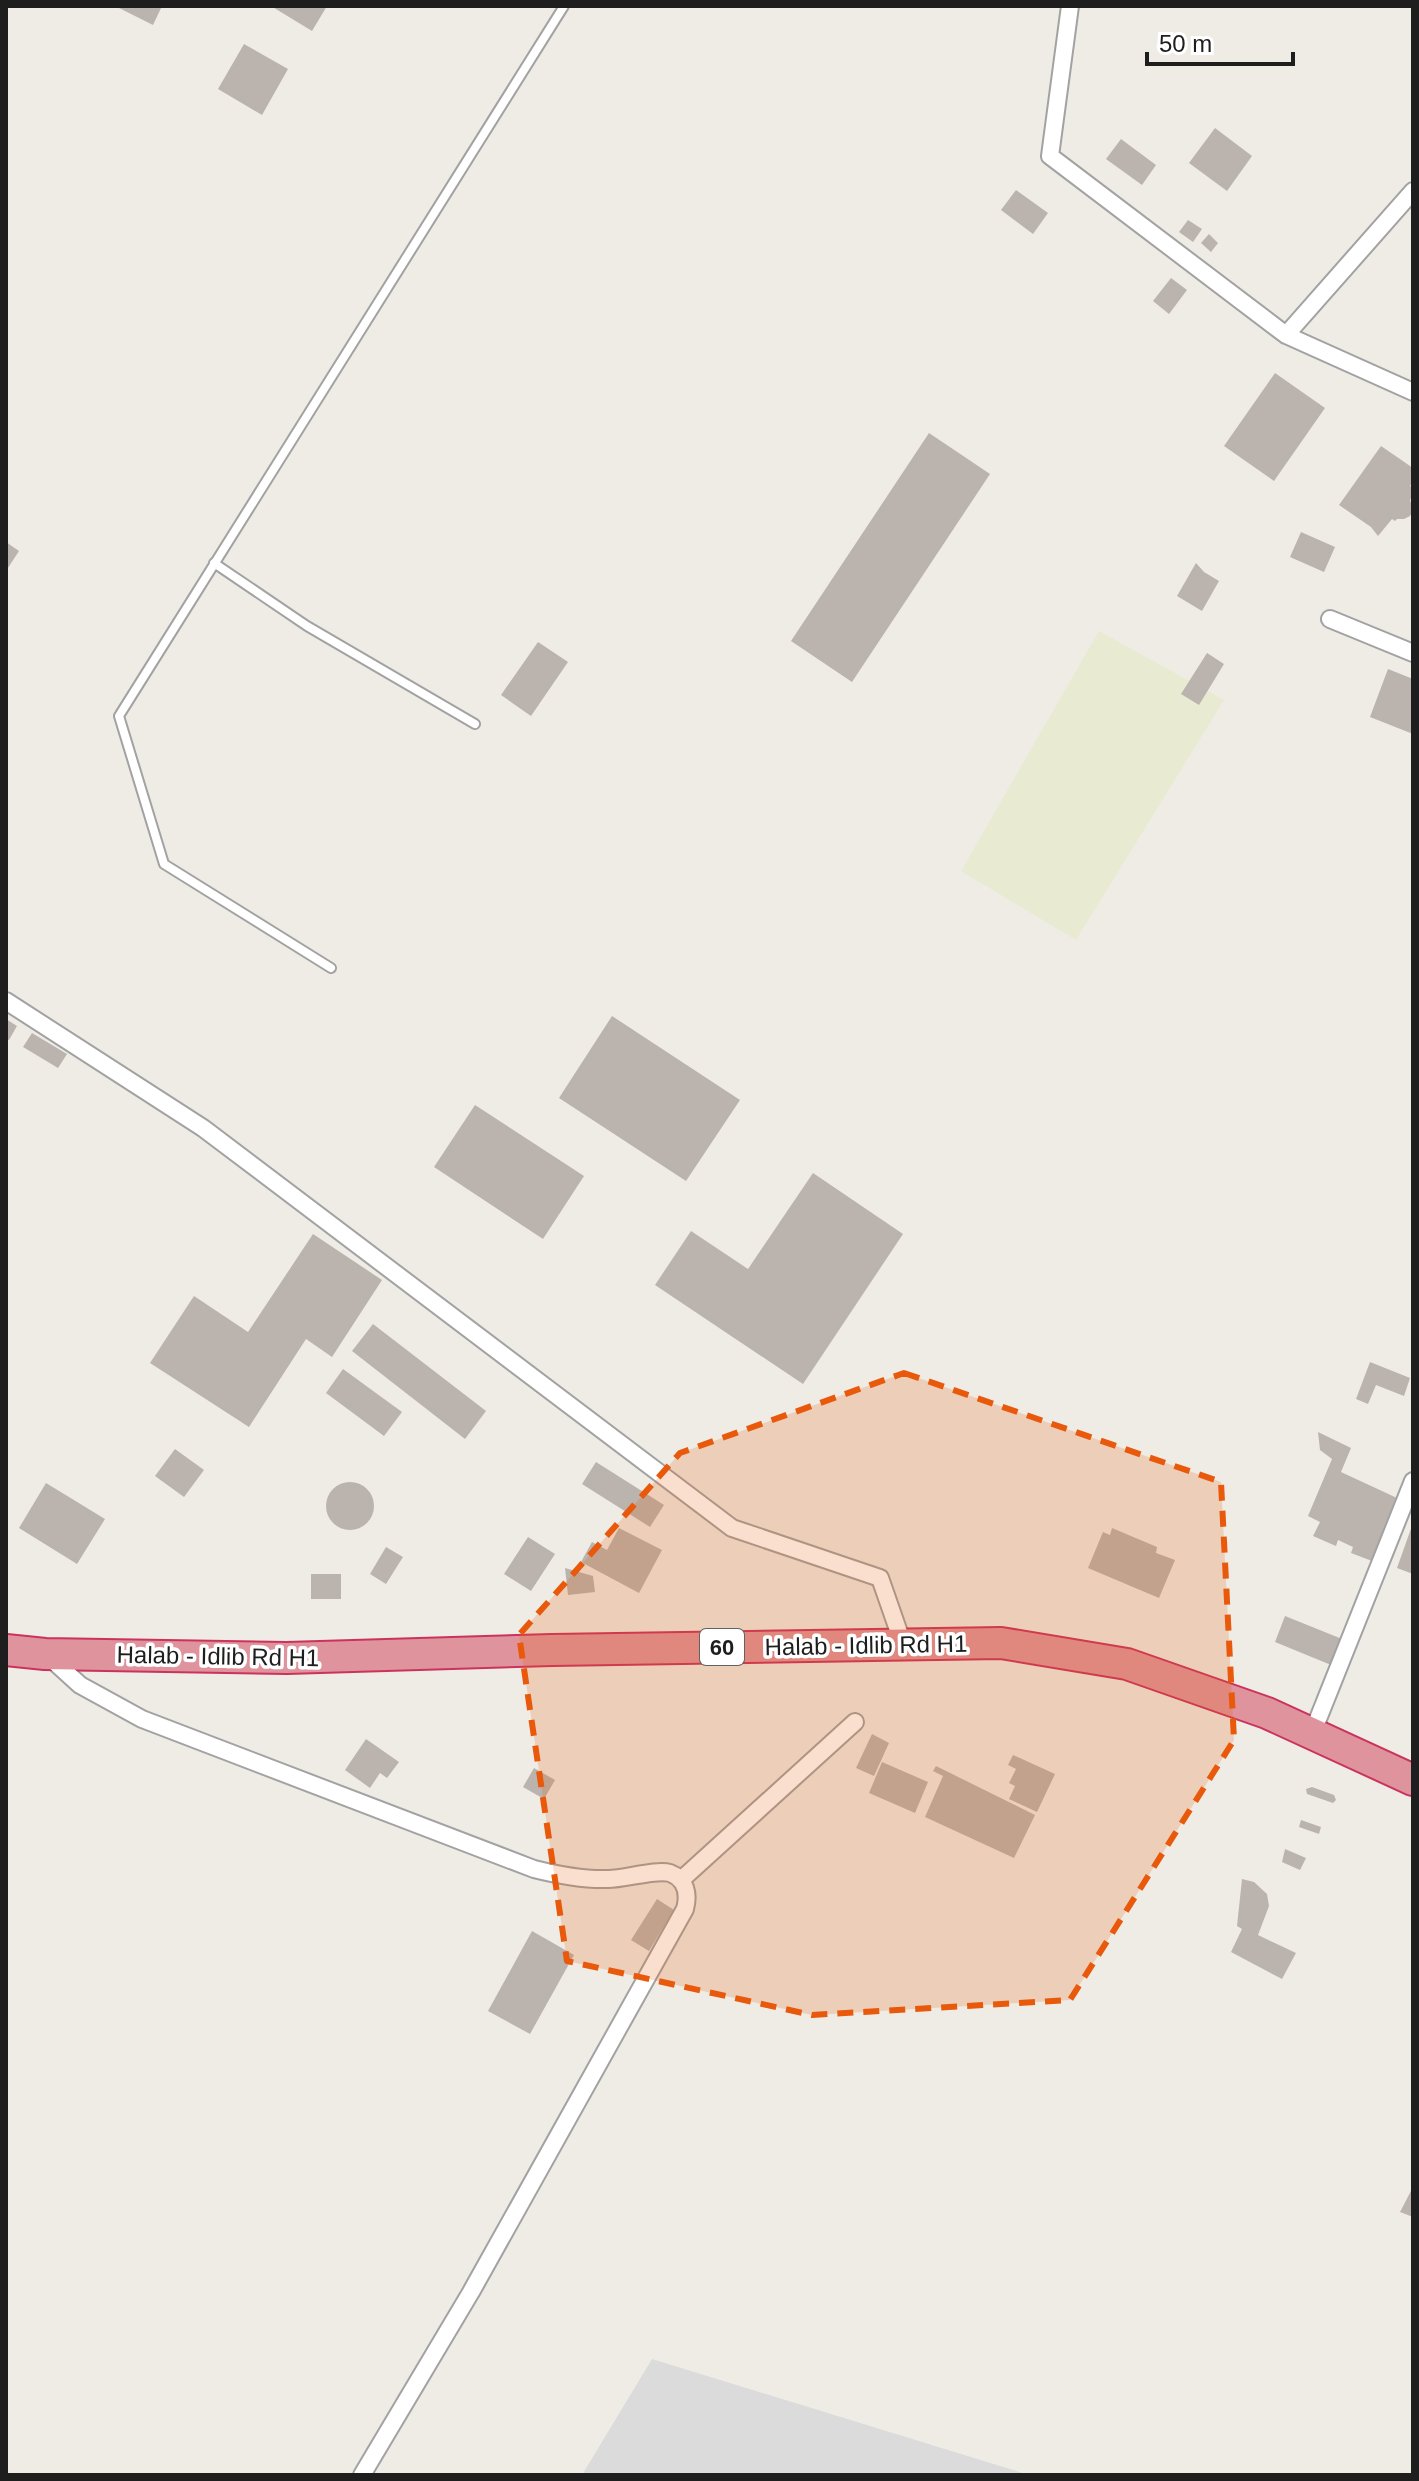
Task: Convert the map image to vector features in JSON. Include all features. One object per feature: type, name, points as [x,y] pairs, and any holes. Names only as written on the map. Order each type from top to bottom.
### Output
[{"type":"highway","name":"Halab - Idlib Rd H1","points":[[6,1650],[45,1654],[287,1658],[552,1650],[1001,1643],[1127,1664],[1267,1713],[1413,1780]]},
{"type":"street","points":[[1070,6],[1050,156],[1286,335],[1413,392]]},
{"type":"street","points":[[1286,335],[1413,191]]},
{"type":"street","points":[[1330,619],[1413,653]]},
{"type":"street","points":[[6,1001],[203,1128],[732,1528],[880,1578],[903,1644]]},
{"type":"street","points":[[1312,1734],[1413,1481]]},
{"type":"street","points":[[45,1654],[80,1685],[142,1719],[534,1869],[605,1880],[663,1872],[673,1874],[687,1889],[685,1909],[471,2292],[362,2475]]},
{"type":"street","points":[[681,1880],[855,1722]]},
{"type":"lane","points":[[331,968],[164,864],[119,716],[564,6]]},
{"type":"lane","points":[[214,563],[307,626],[475,724]]},
{"type":"highlighted area","points":[[904,1373],[1221,1482],[1234,1740],[1070,2000],[812,2015],[567,1961],[519,1635],[680,1453]]},
{"type":"shaded area","points":[[652,2359],[1029,2475],[582,2475]]},
{"type":"green space","points":[[1099,631],[1224,700],[1076,940],[961,871]]},
{"type":"building","points":[[115,6],[162,6],[153,25]]},
{"type":"building","points":[[271,6],[327,6],[312,31]]},
{"type":"building","points":[[244,44],[288,69],[262,115],[218,89]]},
{"type":"building","points":[[1215,128],[1252,156],[1227,191],[1189,163]]},
{"type":"building","points":[[1121,139],[1156,165],[1142,185],[1106,159]]},
{"type":"building","points":[[1016,190],[1048,213],[1033,234],[1001,210]]},
{"type":"building","points":[[1188,220],[1202,229],[1193,242],[1179,232]]},
{"type":"building","points":[[1209,234],[1218,243],[1211,252],[1201,243]]},
{"type":"building","points":[[1171,278],[1187,290],[1169,314],[1153,301]]},
{"type":"building","points":[[1275,373],[1325,408],[1274,481],[1224,446]]},
{"type":"building","points":[[929,433],[990,474],[852,682],[791,641]]},
{"type":"building","points":[[1381,446],[1413,468],[1410,486],[1413,495],[1410,500],[1413,510],[1404,519],[1392,519],[1378,536],[1371,527],[1339,505]]},
{"type":"building","points":[[1301,532],[1335,547],[1324,572],[1290,557]]},
{"type":"building","points":[[6,542],[19,551],[6,571]]},
{"type":"building","points":[[1196,563],[1219,581],[1202,611],[1177,596]]},
{"type":"building","points":[[538,642],[568,662],[531,716],[501,695]]},
{"type":"building","points":[[1207,653],[1224,664],[1199,705],[1181,694]]},
{"type":"building","points":[[1388,669],[1413,679],[1413,734],[1370,717]]},
{"type":"building","points":[[612,1016],[740,1100],[686,1181],[559,1098]]},
{"type":"building","points":[[6,1019],[17,1026],[9,1040],[6,1039]]},
{"type":"building","points":[[32,1033],[67,1054],[58,1068],[23,1047]]},
{"type":"building","points":[[475,1105],[584,1176],[543,1239],[434,1167]]},
{"type":"building","points":[[813,1173],[903,1234],[803,1384],[655,1285],[691,1231],[748,1269]]},
{"type":"building","points":[[313,1234],[382,1280],[332,1357],[306,1339],[249,1427],[150,1363],[194,1296],[248,1332]]},
{"type":"building","points":[[373,1324],[486,1411],[465,1439],[352,1351]]},
{"type":"building","points":[[1370,1362],[1410,1378],[1404,1396],[1376,1385],[1368,1404],[1356,1399]]},
{"type":"building","points":[[343,1369],[402,1412],[384,1436],[326,1393]]},
{"type":"building","points":[[1318,1432],[1351,1448],[1341,1472],[1397,1498],[1372,1561],[1351,1553],[1353,1547],[1338,1540],[1336,1546],[1313,1536],[1320,1522],[1308,1516],[1332,1459],[1320,1450]]},
{"type":"building","points":[[175,1449],[204,1470],[184,1497],[155,1476]]},
{"type":"building","points":[[596,1462],[664,1505],[650,1527],[582,1484]]},
{"type":"building","points":[[350,1482],[367,1489],[374,1506],[367,1523],[350,1530],[333,1523],[326,1506],[333,1489]]},
{"type":"building","points":[[46,1483],[105,1519],[77,1564],[19,1528]]},
{"type":"building","points":[[1413,1523],[1413,1574],[1397,1568]]},
{"type":"building","points":[[619,1528],[662,1550],[639,1593],[581,1562],[592,1542],[607,1550]]},
{"type":"building","points":[[1112,1528],[1157,1547],[1156,1553],[1175,1560],[1159,1598],[1088,1568],[1103,1532],[1110,1535]]},
{"type":"building","points":[[528,1537],[555,1554],[531,1591],[504,1574]]},
{"type":"building","points":[[386,1547],[403,1557],[386,1584],[370,1574]]},
{"type":"building","points":[[565,1568],[593,1576],[595,1592],[568,1595]]},
{"type":"building","points":[[311,1574],[341,1574],[341,1599],[311,1599]]},
{"type":"building","points":[[1285,1616],[1347,1641],[1336,1667],[1275,1642]]},
{"type":"building","points":[[872,1734],[889,1743],[874,1776],[856,1768]]},
{"type":"building","points":[[366,1739],[399,1762],[387,1778],[380,1773],[370,1788],[345,1770]]},
{"type":"building","points":[[1013,1755],[1055,1774],[1037,1812],[1009,1799],[1015,1786],[1009,1783],[1016,1769],[1008,1765]]},
{"type":"building","points":[[882,1762],[928,1782],[915,1813],[869,1793]]},
{"type":"building","points":[[936,1766],[1035,1815],[1014,1858],[925,1817],[943,1776],[933,1771]]},
{"type":"building","points":[[534,1768],[555,1780],[544,1799],[523,1787]]},
{"type":"building","points":[[1312,1787],[1334,1795],[1336,1800],[1333,1803],[1307,1794],[1306,1789]]},
{"type":"building","points":[[1301,1820],[1321,1827],[1319,1834],[1299,1827]]},
{"type":"building","points":[[1285,1849],[1306,1858],[1300,1870],[1282,1862]]},
{"type":"building","points":[[1242,1879],[1254,1882],[1267,1894],[1269,1906],[1258,1935],[1296,1953],[1282,1979],[1231,1952],[1242,1929],[1237,1926]]},
{"type":"building","points":[[657,1899],[674,1910],[649,1951],[631,1940]]},
{"type":"building","points":[[532,1931],[574,1955],[530,2034],[488,2011]]},
{"type":"building","points":[[1413,2187],[1413,2217],[1400,2212]]}]
